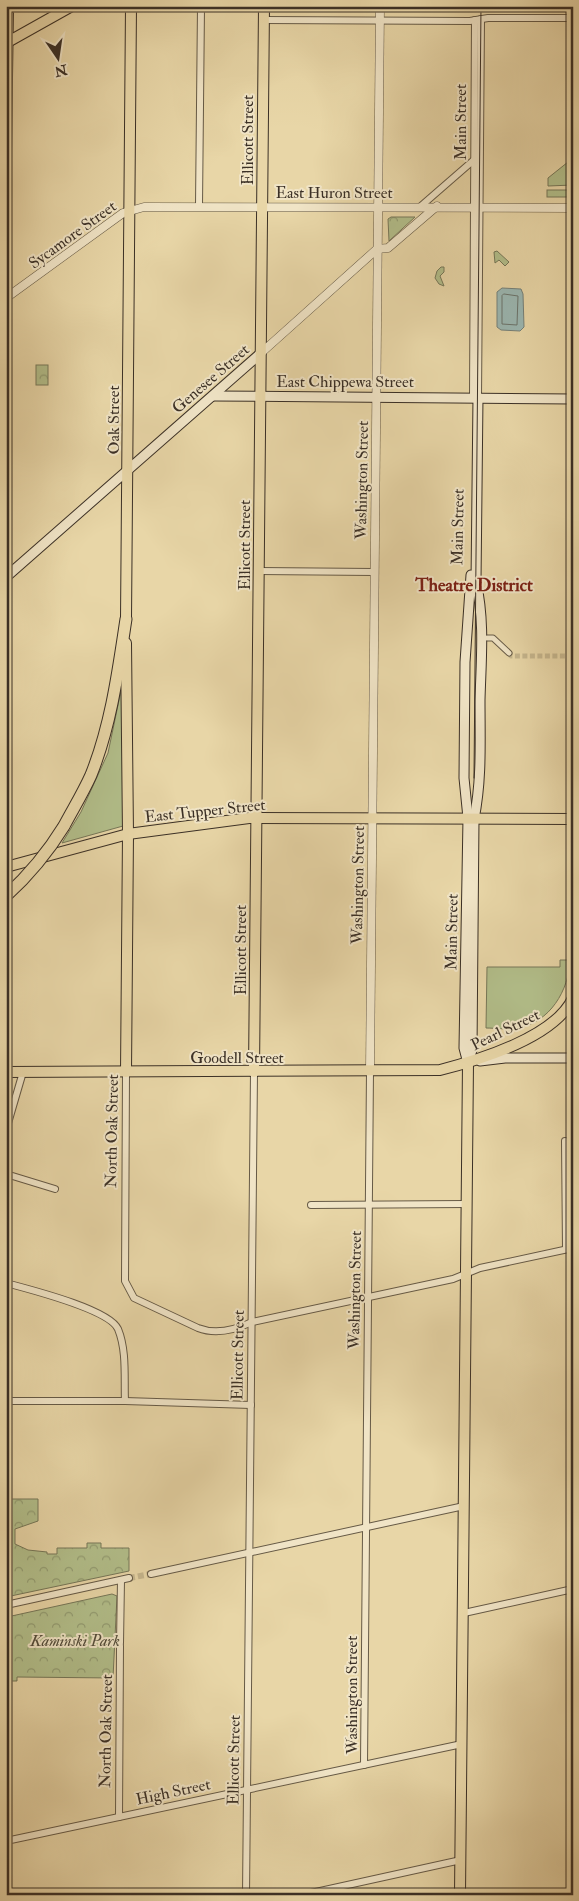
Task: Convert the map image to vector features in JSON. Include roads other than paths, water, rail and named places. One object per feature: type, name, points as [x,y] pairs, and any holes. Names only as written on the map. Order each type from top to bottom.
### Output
[{"type":"highway","points":[[6,896],[32,870],[64,826],[91,775],[110,716],[117,685],[126,619]]},
{"type":"main road","points":[[6,149],[8,6]]},
{"type":"main road","points":[[7,43],[72,6]]},
{"type":"main road","name":"Oak Street","points":[[128,834],[126,619],[131,6]]},
{"type":"main road","name":"Ellicott Street","points":[[254,1072],[264,6]]},
{"type":"main road","name":"Genesee Street","points":[[6,577],[261,353]]},
{"type":"main road","name":"East Chippewa Street","points":[[213,396],[573,399]]},
{"type":"main road","name":"Main Street","points":[[471,819],[479,781],[481,660],[481,603],[476,582],[476,397]]},
{"type":"main road","name":"Main Street","points":[[471,819],[464,778],[465,662],[471,582],[476,397]]},
{"type":"main road","name":"East Tupper Street","points":[[6,867],[128,834],[257,818],[573,819]]},
{"type":"main road","points":[[460,1895],[468,1063],[472,1050],[471,819]]},
{"type":"main road","name":"North Oak Street","points":[[126,1072],[128,834]]},
{"type":"main road","name":"Pearl Street","points":[[468,1063],[542,1031],[566,1009],[573,998]]},
{"type":"main road","points":[[468,1063],[505,1058],[573,1058]]},
{"type":"main road","name":"Goodell Street","points":[[6,1072],[440,1070],[468,1063]]},
{"type":"street","points":[[199,205],[201,6]]},
{"type":"street","name":"Washington Street","points":[[364,1765],[380,6]]},
{"type":"street","points":[[264,20],[380,21],[573,18]]},
{"type":"street","name":"Main Street","points":[[478,20],[475,159],[478,207]]},
{"type":"street","name":"Main Street","points":[[476,397],[478,20]]},
{"type":"street","points":[[421,206],[475,159]]},
{"type":"street","name":"East Huron Street","points":[[129,210],[144,207],[199,205],[573,208]]},
{"type":"street","name":"Genesee Street","points":[[261,353],[377,249],[388,248],[437,206]]},
{"type":"street","name":"Sycamore Street","points":[[6,298],[129,210]]},
{"type":"street","points":[[259,571],[374,572]]},
{"type":"street","points":[[487,638],[493,638],[509,654]]},
{"type":"street","points":[[6,1130],[23,1072]]},
{"type":"street","name":"North Oak Street","points":[[126,1072],[125,1282],[134,1298],[208,1332],[224,1331],[252,1322],[453,1279],[480,1268],[569,1249]]},
{"type":"street","name":"Ellicott Street","points":[[246,1895],[254,1072]]},
{"type":"street","points":[[565,1141],[569,1249]]},
{"type":"street","points":[[6,1174],[55,1189]]},
{"type":"street","points":[[311,1205],[466,1204]]},
{"type":"street","points":[[6,1283],[76,1304],[102,1315],[117,1326],[123,1344],[125,1401]]},
{"type":"street","points":[[6,1401],[125,1401],[251,1405]]},
{"type":"street","points":[[150,1574],[464,1506]]},
{"type":"street","points":[[6,1605],[129,1578]]},
{"type":"street","name":"North Oak Street","points":[[119,1817],[121,1580]]},
{"type":"street","points":[[464,1613],[573,1589]]},
{"type":"street","name":"High Street","points":[[6,1840],[462,1744]]},
{"type":"street","points":[[302,1895],[461,1860]]},
{"type":"water","points":[[502,288],[521,289],[523,294],[524,327],[520,331],[501,330],[497,327],[497,292]]},
{"type":"tunnel","points":[[509,653],[511,656],[572,656]]},
{"type":"tunnel","points":[[129,1578],[151,1574]]},
{"type":"tram line","points":[[474,778],[481,6]]},
{"type":"district","name":"Theatre District","points":[[474,585]]},
{"type":"park label","name":"Kaminski Park","points":[[75,1640]]}]
